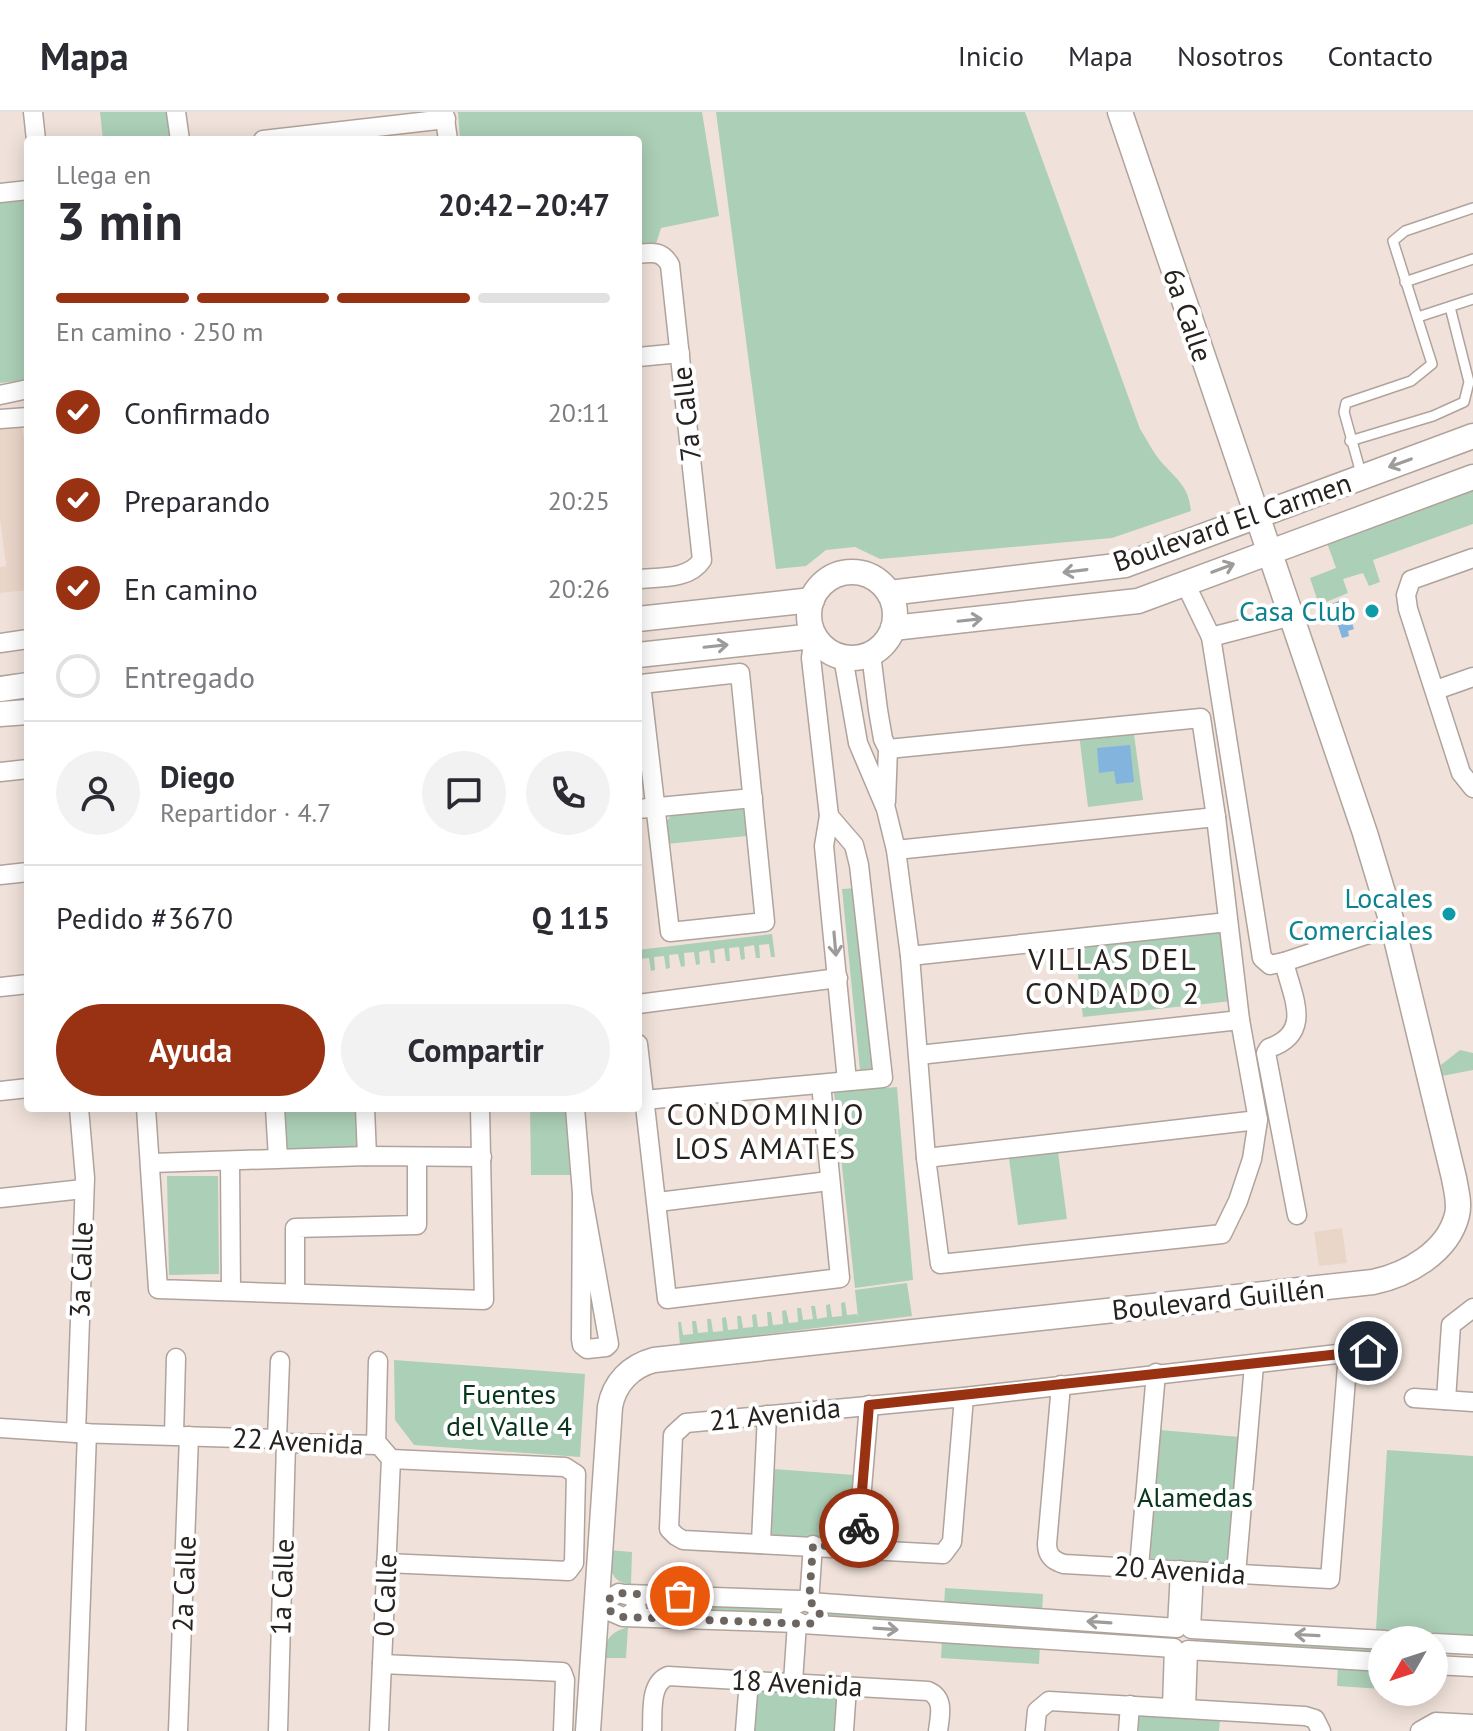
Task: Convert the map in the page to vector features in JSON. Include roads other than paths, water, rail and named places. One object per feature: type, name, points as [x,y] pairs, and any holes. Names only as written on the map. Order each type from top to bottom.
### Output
[{"type":"main road","name":"6a Calle","points":[[1120,112],[1268,551]]},
{"type":"main road","name":"Boulevard El Carmen","points":[[889,593],[1125,565],[1473,436]]},
{"type":"main road","name":"Boulevard El Carmen","points":[[893,628],[1138,601],[1473,477]]},
{"type":"main road","name":"Boulevard Guillén","points":[[588,1731],[611,1399],[622,1380],[647,1362],[1373,1282],[1402,1273],[1427,1257],[1453,1225],[1458,1197],[1393,926],[1365,833],[1268,551]]},
{"type":"main road","points":[[853,572],[867,575],[889,593],[894,606],[893,628],[885,644],[871,654],[843,657],[824,648],[814,636],[809,622],[812,600],[825,581],[838,574],[853,572]]},
{"type":"main road","points":[[642,619],[812,600]]},
{"type":"main road","points":[[642,655],[814,636]]},
{"type":"main road","points":[[0,689],[24,686]]},
{"type":"main road","points":[[0,714],[24,712]]},
{"type":"street","points":[[33,112],[36,136]]},
{"type":"street","points":[[176,112],[179,136]]},
{"type":"street","points":[[344,135],[445,115],[448,136]]},
{"type":"street","points":[[0,193],[24,190]]},
{"type":"street","name":"7a Calle","points":[[642,254],[655,252],[670,265],[702,560],[693,571],[683,575],[642,579]]},
{"type":"street","points":[[642,357],[680,353]]},
{"type":"street","points":[[0,395],[24,390]]},
{"type":"street","points":[[0,419],[24,417]]},
{"type":"street","points":[[1473,558],[1411,580],[1406,595],[1461,773],[1473,788]]},
{"type":"street","points":[[1185,583],[1211,637],[1262,958],[1270,965],[1284,962],[1393,926]]},
{"type":"street","points":[[1211,637],[1292,616]]},
{"type":"street","points":[[814,636],[811,658],[829,816],[824,846],[847,1081]]},
{"type":"street","points":[[0,643],[24,640]]},
{"type":"street","points":[[871,654],[883,739],[888,749],[886,809]]},
{"type":"street","points":[[843,657],[858,743],[886,809],[896,850],[910,956],[926,1158],[940,1264],[1222,1234],[1238,1201],[1252,1159],[1258,1120],[1240,1020],[1201,718],[888,749]]},
{"type":"street","points":[[642,684],[740,673],[765,922],[670,932],[647,808],[642,705]]},
{"type":"street","points":[[1436,690],[1473,677]]},
{"type":"street","points":[[851,714],[878,710]]},
{"type":"street","points":[[0,772],[24,769]]},
{"type":"street","points":[[647,808],[753,798]]},
{"type":"street","points":[[644,1100],[883,1078],[859,865],[854,845],[829,816]]},
{"type":"street","points":[[896,850],[1216,817]]},
{"type":"street","points":[[0,875],[24,872]]},
{"type":"street","points":[[910,956],[1228,922]]},
{"type":"street","points":[[1284,962],[1297,1023],[1291,1036],[1269,1048],[1266,1053],[1297,1215]]},
{"type":"street","points":[[642,1003],[838,978]]},
{"type":"street","points":[[0,987],[24,984]]},
{"type":"street","points":[[919,1055],[1240,1020]]},
{"type":"street","points":[[642,1081],[667,1299],[840,1278],[821,1084]]},
{"type":"street","points":[[0,1091],[24,1088]]},
{"type":"street","name":"3a Calle","points":[[76,1731],[85,1178],[79,1112]]},
{"type":"street","points":[[146,1112],[158,1289],[484,1300],[480,1112]]},
{"type":"street","points":[[275,1112],[278,1158]]},
{"type":"street","points":[[365,1112],[367,1156]]},
{"type":"street","points":[[575,1112],[582,1193],[581,1339],[587,1349],[601,1348],[609,1344],[582,1193]]},
{"type":"street","points":[[926,1158],[1258,1120]]},
{"type":"street","points":[[152,1163],[367,1156],[482,1157]]},
{"type":"street","points":[[295,1293],[295,1228],[417,1225],[417,1157]]},
{"type":"street","points":[[230,1161],[231,1291]]},
{"type":"street","points":[[658,1202],[829,1181]]},
{"type":"street","points":[[0,1198],[83,1189]]},
{"type":"street","points":[[1446,1400],[1451,1325],[1473,1308]]},
{"type":"street","name":"21 Avenida","points":[[761,1542],[683,1540],[669,1526],[673,1435],[686,1423],[964,1397],[1389,1348]]},
{"type":"street","name":"20 Avenida","points":[[1061,1385],[1047,1540],[1050,1556],[1064,1564],[1330,1579],[1348,1354]]},
{"type":"street","name":"2a Calle","points":[[176,1358],[182,1435],[178,1731]]},
{"type":"street","name":"1a Calle","points":[[278,1731],[282,1441],[280,1361]]},
{"type":"street","points":[[376,1445],[378,1361]]},
{"type":"street","points":[[1236,1574],[1254,1365]]},
{"type":"street","points":[[1139,1567],[1156,1373]]},
{"type":"street","points":[[767,1415],[761,1542],[936,1556],[946,1553],[952,1542],[964,1397]]},
{"type":"street","points":[[1414,1398],[1473,1402]]},
{"type":"street","points":[[857,1548],[869,1405]]},
{"type":"street","name":"22 Avenida","points":[[0,1428],[376,1445],[391,1459],[565,1467],[571,1470],[577,1482],[572,1569],[561,1573],[386,1563]]},
{"type":"street","name":"0 Calle","points":[[379,1731],[391,1459]]},
{"type":"street","points":[[805,1602],[808,1545]]},
{"type":"street","points":[[1184,1628],[1187,1570]]},
{"type":"street","points":[[595,1632],[605,1622],[634,1613],[638,1605],[634,1597],[606,1590],[599,1579]]},
{"type":"street","points":[[625,1594],[805,1602],[1368,1639]]},
{"type":"street","points":[[803,1624],[816,1621],[820,1613],[816,1605],[805,1602]]},
{"type":"street","points":[[624,1616],[803,1624],[1368,1661]]},
{"type":"street","points":[[799,1682],[803,1624]]},
{"type":"street","points":[[1181,1649],[1195,1647],[1199,1639],[1195,1631],[1184,1628]]},
{"type":"street","points":[[1448,1644],[1473,1645]]},
{"type":"street","points":[[1179,1708],[1181,1649]]},
{"type":"street","points":[[382,1664],[562,1672],[565,1680],[563,1731]]},
{"type":"street","points":[[1448,1666],[1473,1667]]},
{"type":"street","name":"18 Avenida","points":[[652,1731],[656,1688],[660,1680],[668,1676],[925,1690],[935,1694],[940,1702],[938,1731]]},
{"type":"street","points":[[745,1731],[749,1680]]},
{"type":"street","points":[[844,1731],[847,1686]]},
{"type":"street","points":[[1035,1731],[1037,1711],[1049,1701],[1305,1716],[1315,1719],[1321,1731]]},
{"type":"street","points":[[1128,1731],[1130,1705]]},
{"type":"street","points":[[1227,1731],[1228,1711]]},
{"type":"street","points":[[1420,1731],[1427,1725],[1440,1722],[1473,1724]]},
{"type":"lane","points":[[1362,477],[1350,441],[1344,412],[1346,403],[1411,381],[1432,364],[1393,241],[1405,231],[1473,208]]},
{"type":"lane","points":[[1405,282],[1473,259]]},
{"type":"lane","points":[[1418,317],[1473,299]]},
{"type":"lane","points":[[1350,441],[1433,416],[1464,402],[1469,382],[1450,307]]},
{"type":"water","points":[[1344,599],[1354,629],[1348,631],[1349,636],[1342,638],[1331,604]]},
{"type":"water","points":[[1130,745],[1134,782],[1116,784],[1114,771],[1099,773],[1097,748]]},
{"type":"place","name":"Casa Club","points":[[1372,611]]},
{"type":"place","name":"Locales Comerciales","points":[[1449,914]]},
{"type":"district","name":"VILLAS DEL CONDADO 2","points":[[1113,977]]},
{"type":"district","name":"CONDOMINIO LOS AMATES","points":[[766,1132]]},
{"type":"park label","name":"Fuentes del Valle 4","points":[[509,1410]]},
{"type":"park label","name":"Alamedas","points":[[1195,1497]]}]
